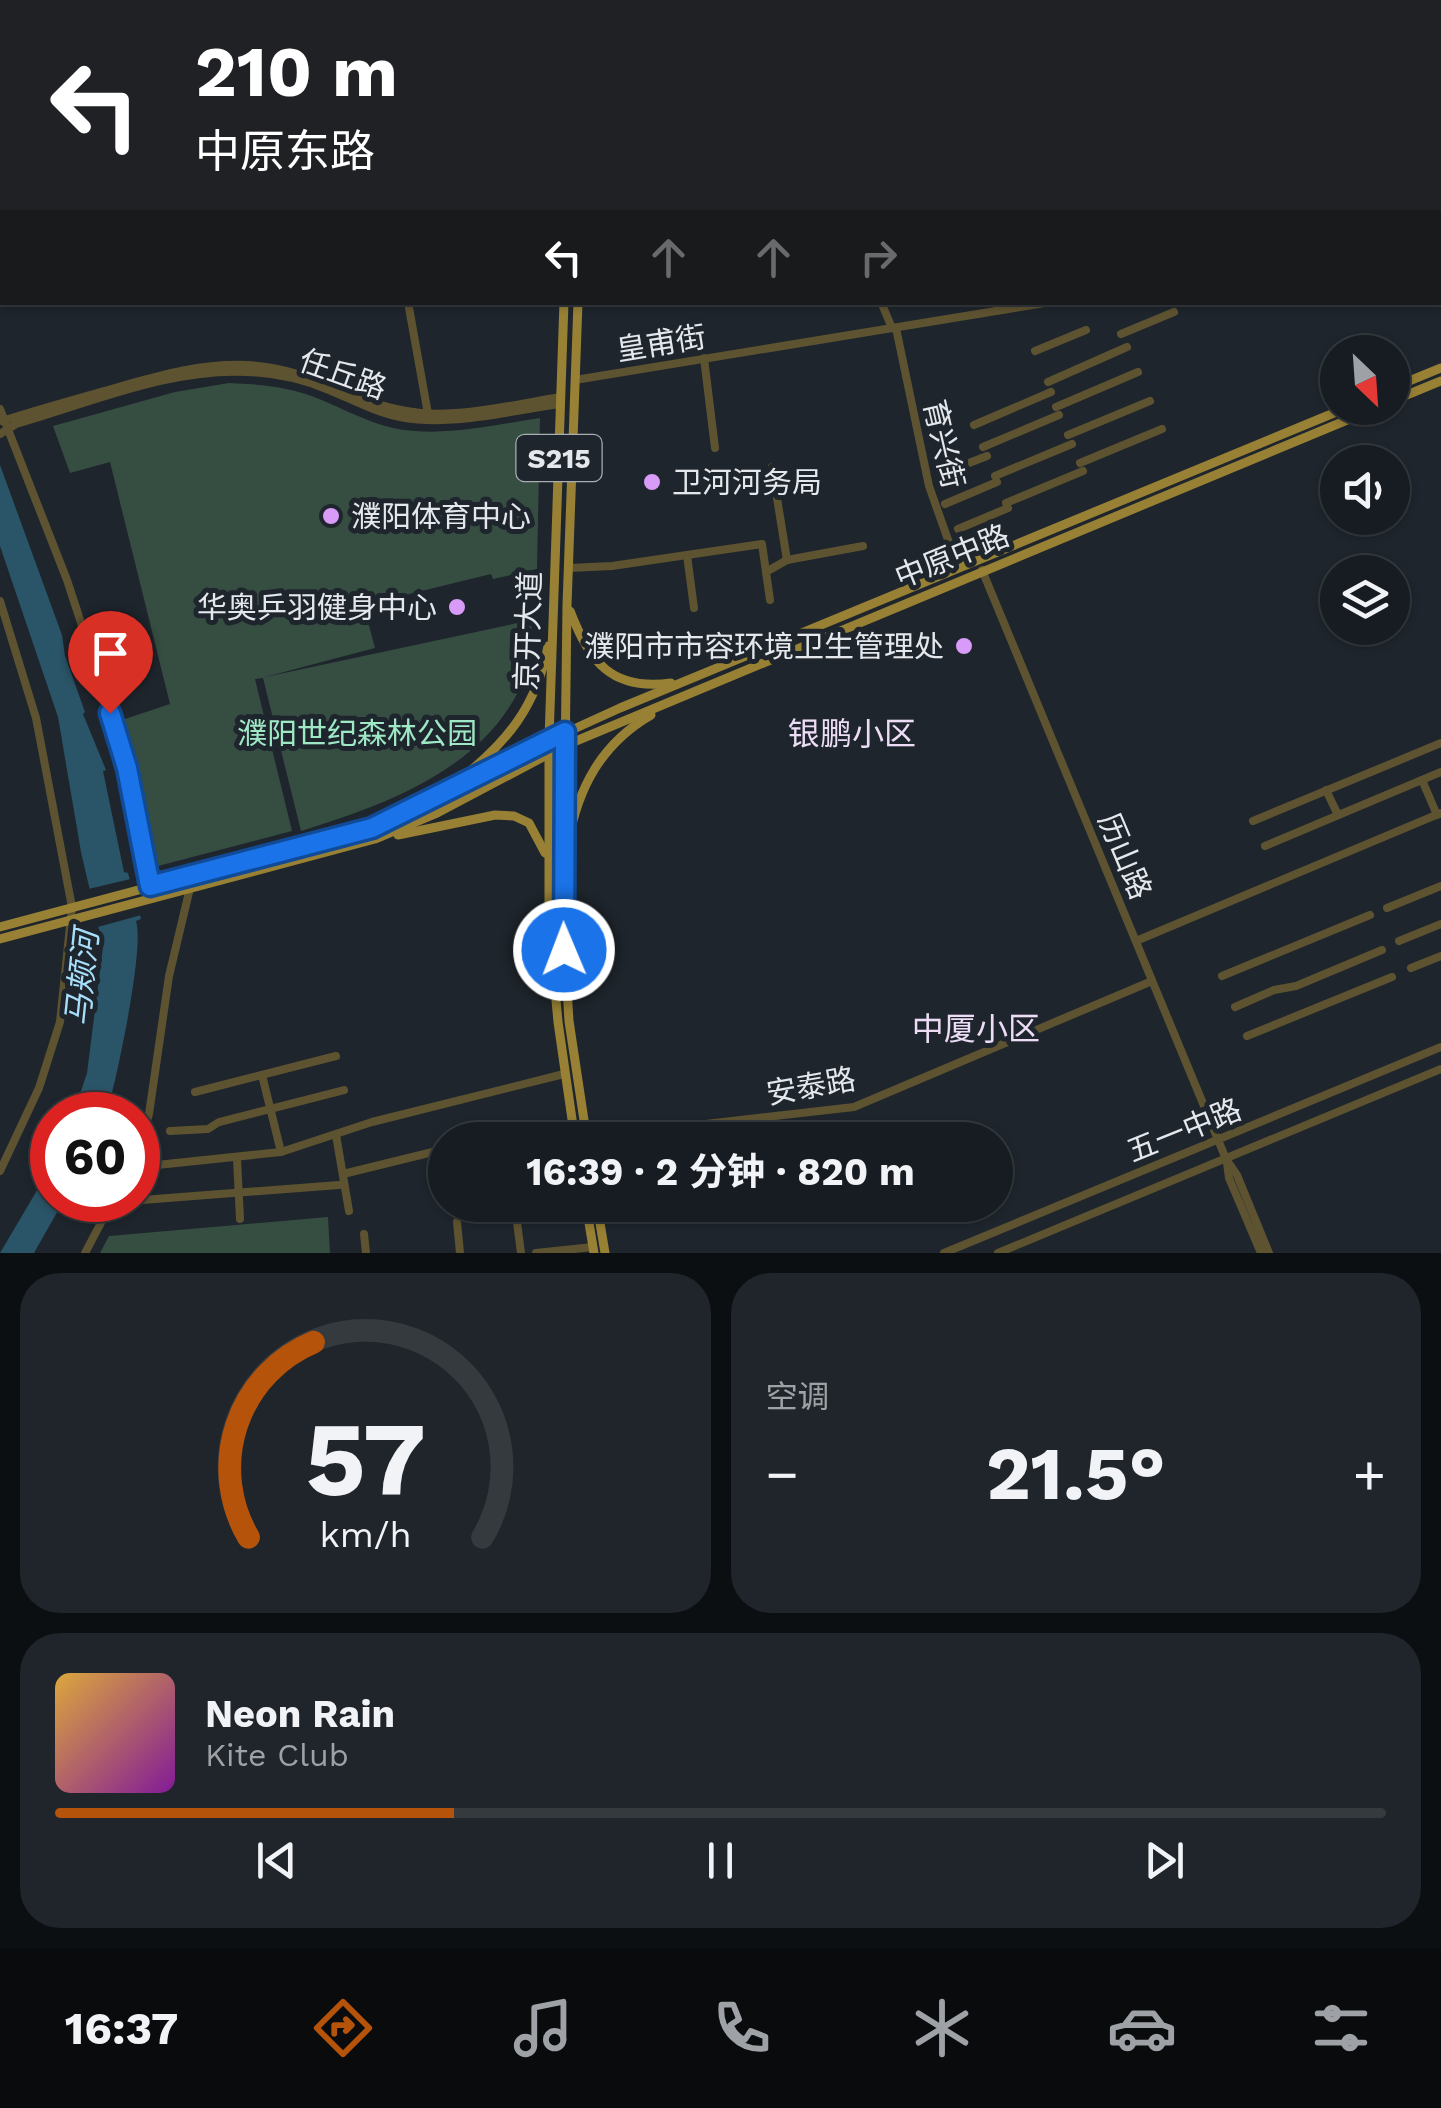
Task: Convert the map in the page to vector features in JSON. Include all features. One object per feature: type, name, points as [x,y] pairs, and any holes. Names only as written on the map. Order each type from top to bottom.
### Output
[{"type":"main road","name":"京开大道","points":[[564,305],[549,754],[549,891],[550,950],[572,1122]]},
{"type":"main road","name":"京开大道","points":[[578,305],[562,871],[566,989],[585,1122]]},
{"type":"main road","points":[[1410,381],[1441,368]]},
{"type":"main road","points":[[1410,393],[1441,380]]},
{"type":"main road","name":"中原中路","points":[[440,794],[565,732],[1320,419]]},
{"type":"main road","name":"中原中路","points":[[375,839],[437,813],[564,746],[1335,425]]},
{"type":"main road","points":[[568,605],[583,644],[608,672],[642,684],[694,678]]},
{"type":"main road","points":[[0,927],[372,828],[440,794],[497,748],[529,705],[544,669],[554,614]]},
{"type":"main road","points":[[562,871],[580,795],[606,750],[645,718],[704,686]]},
{"type":"main road","points":[[0,939],[375,839],[495,814],[530,823],[542,842],[549,891]]},
{"type":"main road","points":[[589,1222],[593,1250]]},
{"type":"main road","points":[[599,1222],[604,1253]]},
{"type":"street","points":[[409,305],[428,414]]},
{"type":"street","name":"育兴街","points":[[882,305],[894,328],[928,486],[958,568]]},
{"type":"street","name":"皇甫街","points":[[575,380],[1033,305]]},
{"type":"street","points":[[1122,334],[1174,312]]},
{"type":"street","points":[[1036,351],[1086,330]]},
{"type":"street","points":[[1048,382],[1127,347]]},
{"type":"street","points":[[704,358],[715,448]]},
{"type":"street","name":"任丘路","points":[[3,427],[199,366],[237,365],[302,374],[378,404],[428,414],[561,400]]},
{"type":"street","name":"任丘路","points":[[3,427],[158,383],[226,372],[274,374],[301,380],[376,411],[423,420],[451,420],[561,400]]},
{"type":"street","points":[[946,472],[1138,372]]},
{"type":"street","points":[[974,424],[1051,392]]},
{"type":"street","points":[[945,504],[1150,401]]},
{"type":"street","points":[[0,409],[3,427],[68,580],[121,745],[150,886],[190,888],[168,976],[152,1092]]},
{"type":"street","points":[[958,529],[1162,429]]},
{"type":"street","points":[[772,466],[787,560]]},
{"type":"street","points":[[569,568],[612,566],[762,544],[770,600]]},
{"type":"street","points":[[766,572],[787,560],[863,546]]},
{"type":"street","points":[[687,555],[694,608]]},
{"type":"street","name":"历山路","points":[[982,570],[1218,1140],[1269,1253]]},
{"type":"street","points":[[0,601],[36,718],[72,907],[60,1022],[39,1088],[0,1171]]},
{"type":"street","points":[[1253,820],[1441,743]]},
{"type":"street","points":[[1265,846],[1441,772]]},
{"type":"street","points":[[1136,941],[1439,814],[1422,780]]},
{"type":"street","points":[[1326,790],[1338,816]]},
{"type":"street","points":[[1387,908],[1441,886]]},
{"type":"street","points":[[1222,976],[1370,915]]},
{"type":"street","points":[[1399,942],[1441,924]]},
{"type":"street","points":[[1234,1007],[1382,950]]},
{"type":"street","points":[[1411,968],[1441,956]]},
{"type":"street","points":[[1247,1036],[1392,977]]},
{"type":"street","name":"安泰路","points":[[725,1122],[854,1106],[1152,981]]},
{"type":"street","name":"五一中路","points":[[944,1253],[1441,1047]]},
{"type":"street","points":[[195,1092],[336,1056]]},
{"type":"street","name":"五一中路","points":[[998,1253],[1441,1069]]},
{"type":"street","points":[[160,1165],[281,1152],[372,1122],[564,1074]]},
{"type":"street","points":[[262,1076],[281,1152]]},
{"type":"street","points":[[170,1131],[208,1128],[344,1090]]},
{"type":"street","points":[[336,1135],[349,1211]]},
{"type":"street","points":[[343,1174],[428,1154]]},
{"type":"street","points":[[237,1159],[240,1219]]},
{"type":"street","name":"历山路","points":[[1226,1159],[1229,1178],[1260,1253]]},
{"type":"street","points":[[160,1199],[338,1185]]},
{"type":"street","points":[[85,1253],[102,1222]]},
{"type":"street","points":[[457,1222],[460,1253]]},
{"type":"street","points":[[517,1222],[520,1253]]},
{"type":"street","points":[[364,1234],[366,1253]]},
{"type":"street","points":[[536,1253],[593,1250]]},
{"type":"green space","name":"濮阳体育中心","points":[[229,383],[297,391],[382,425],[411,431],[467,429],[540,418],[537,569],[493,579],[491,574],[377,602],[367,618],[375,648],[265,677],[532,620],[531,661],[524,681],[499,722],[451,765],[393,797],[301,831],[263,678],[255,679],[292,831],[158,866],[122,720],[170,704],[110,462],[70,473],[53,426],[175,392]]},
{"type":"green space","points":[[328,1217],[330,1253],[100,1253],[109,1236]]},
{"type":"water","points":[[0,465],[62,635],[83,714],[106,770],[103,771],[124,872],[128,873],[141,919],[136,921],[133,986],[111,1092],[81,1092],[87,1073],[103,947],[81,852],[58,717],[0,546]]},
{"type":"water","points":[[30,1202],[30,1222],[52,1222],[34,1253],[0,1253]]},
{"type":"pier","points":[[135,878],[145,914],[94,928],[84,890]]},
{"type":"place","name":"卫河河务局","points":[[652,482]]},
{"type":"place","name":"濮阳体育中心","points":[[331,516]]},
{"type":"place","name":"华奥乒羽健身中心","points":[[457,607]]},
{"type":"place","name":"濮阳市市容环境卫生管理处","points":[[964,646]]},
{"type":"district","name":"银鹏小区","points":[[852,734]]},
{"type":"district","name":"中厦小区","points":[[976,1029]]},
{"type":"route","points":[[110,713],[127,768],[150,886],[372,828],[565,732],[564,950]]},
{"type":"park label","name":"濮阳世纪森林公园","points":[[357,733]]},
{"type":"water label","name":"马颊河","points":[[82,978]]}]
